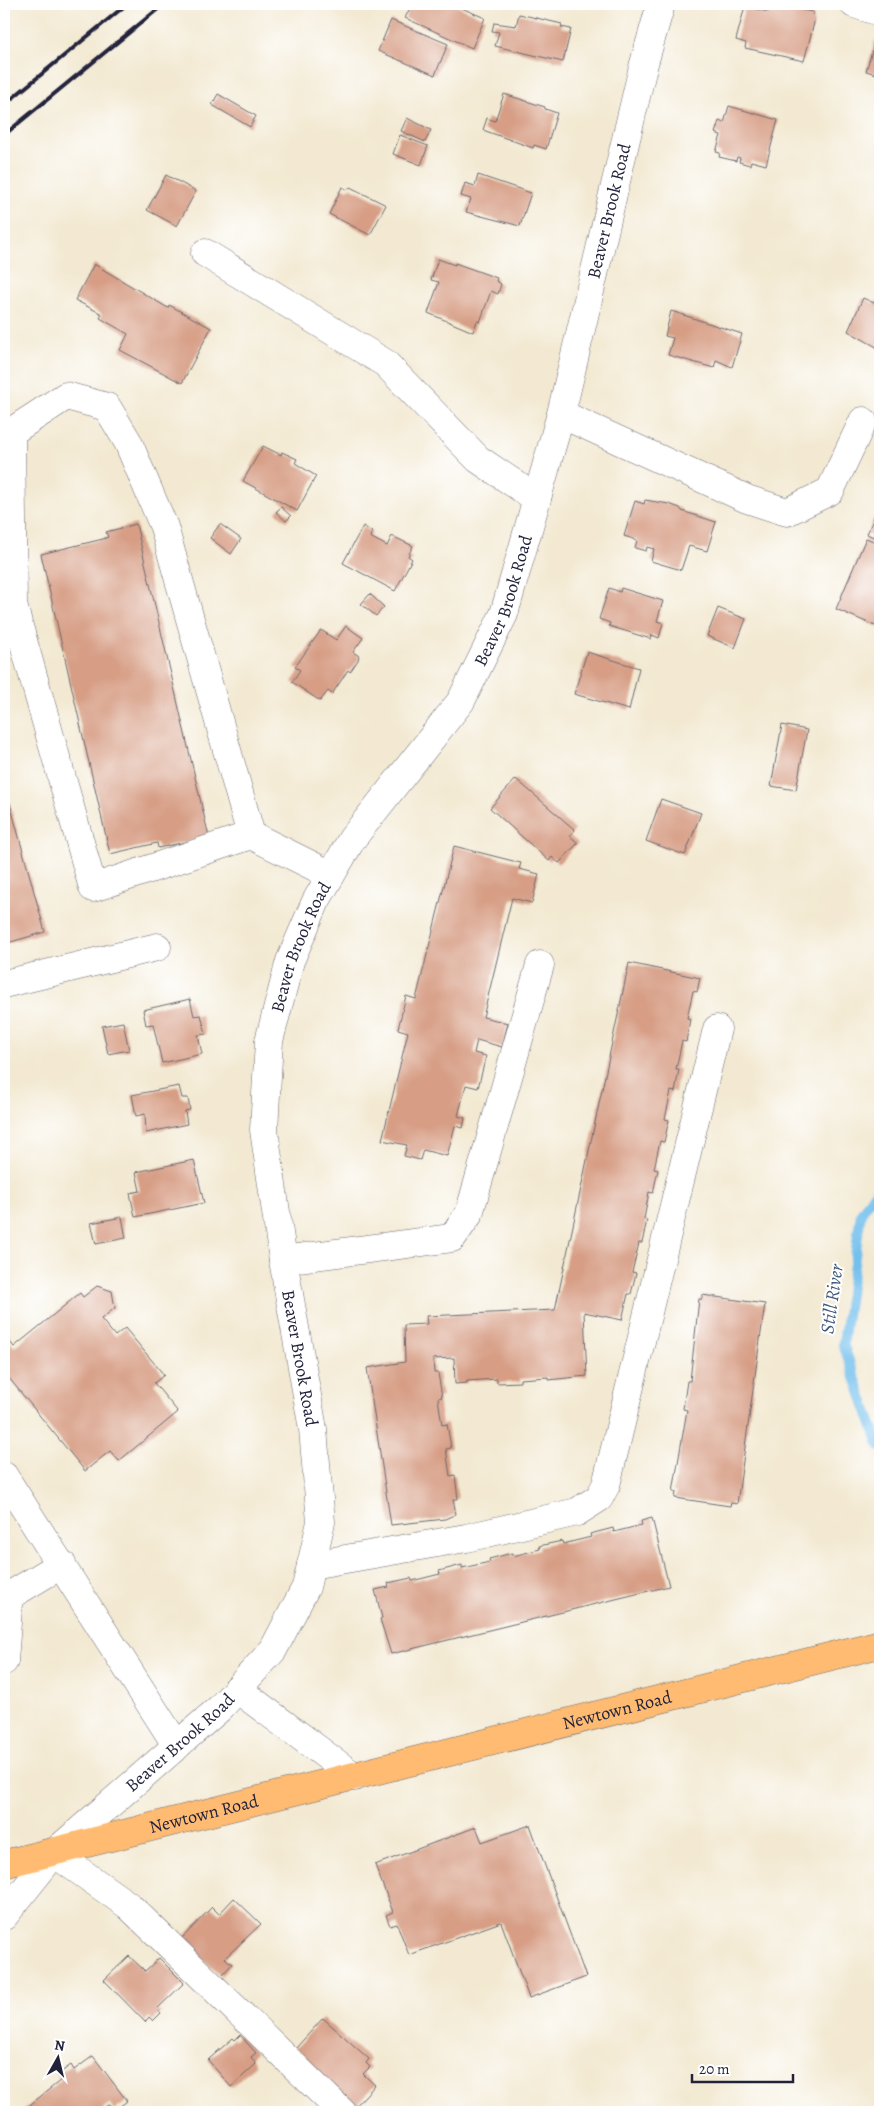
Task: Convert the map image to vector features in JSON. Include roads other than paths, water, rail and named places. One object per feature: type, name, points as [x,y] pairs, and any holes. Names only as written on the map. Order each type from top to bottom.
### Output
[{"type":"main road","name":"Newtown Road","points":[[4,1864],[54,1853],[880,1644]]},
{"type":"street","name":"Beaver Brook Road","points":[[4,1916],[54,1853],[220,1708],[273,1650],[306,1587],[321,1522],[313,1429],[283,1260],[264,1130],[270,1041],[290,961],[316,901],[352,839],[461,701],[504,614],[561,414],[641,76],[660,4]]},
{"type":"street","points":[[854,4],[880,12]]},
{"type":"street","points":[[204,253],[385,363],[478,459],[537,499]]},
{"type":"street","points":[[251,836],[164,527],[132,451],[107,407],[66,396],[11,432],[13,605],[93,888],[251,836],[331,875]]},
{"type":"street","points":[[561,414],[746,499],[787,512],[830,491],[863,421]]},
{"type":"street","points":[[4,984],[157,947]]},
{"type":"street","points":[[283,1260],[452,1238],[469,1214],[540,965]]},
{"type":"street","points":[[311,1565],[466,1538],[577,1512],[599,1498],[606,1485],[620,1431],[717,1029]]},
{"type":"street","points":[[4,1476],[177,1746]]},
{"type":"street","points":[[4,1661],[7,1590],[62,1564]]},
{"type":"street","points":[[237,1689],[355,1777]]},
{"type":"street","points":[[54,1853],[129,1906],[342,2112]]},
{"type":"waterway","name":"Still River","points":[[880,1185],[861,1213],[843,1344],[880,1447]]},
{"type":"railway","points":[[4,105],[127,4]]},
{"type":"railway","points":[[4,135],[164,4]]}]
